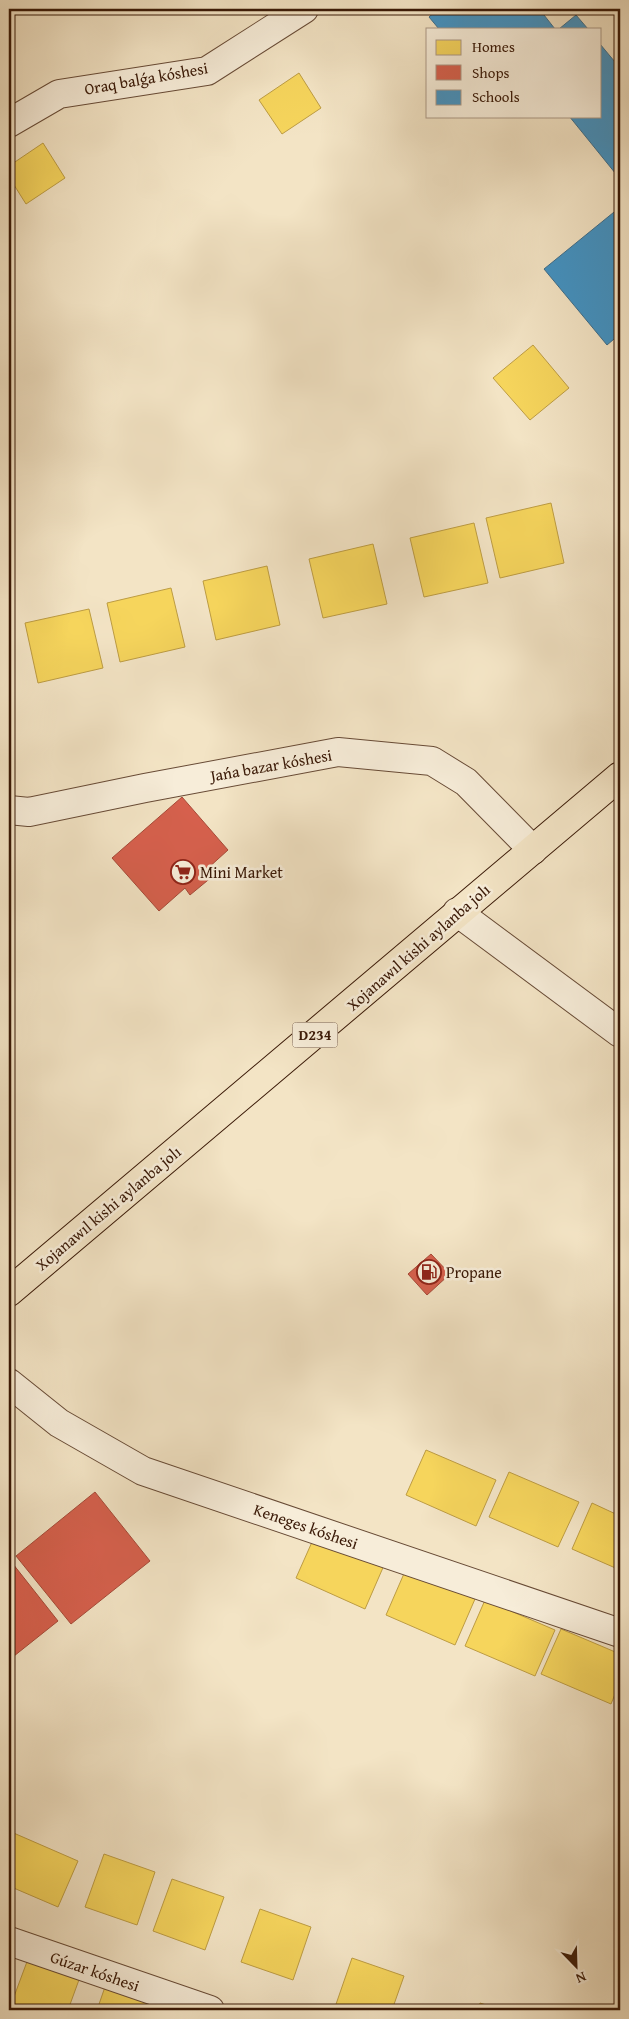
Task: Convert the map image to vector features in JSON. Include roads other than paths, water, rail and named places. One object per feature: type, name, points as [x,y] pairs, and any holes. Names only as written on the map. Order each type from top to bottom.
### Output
[{"type":"main road","name":"Xojanawıl kishi aylanba jolı","points":[[9,1292],[620,776]]},
{"type":"street","name":"Oraq balǵa kóshesi","points":[[9,123],[59,94],[207,71],[304,9]]},
{"type":"street","name":"Jańa bazar kóshesi","points":[[9,810],[29,812],[338,752],[432,761],[466,782],[533,850]]},
{"type":"street","points":[[457,912],[620,1033]]},
{"type":"street","name":"Keneges kóshesi","points":[[9,1383],[59,1423],[143,1471],[620,1633]]},
{"type":"street","name":"Gúzar kóshesi","points":[[9,1941],[210,2010]]},
{"type":"place","name":"Mini Market","points":[[183,872]]},
{"type":"place","name":"Propane","points":[[429,1272]]}]
